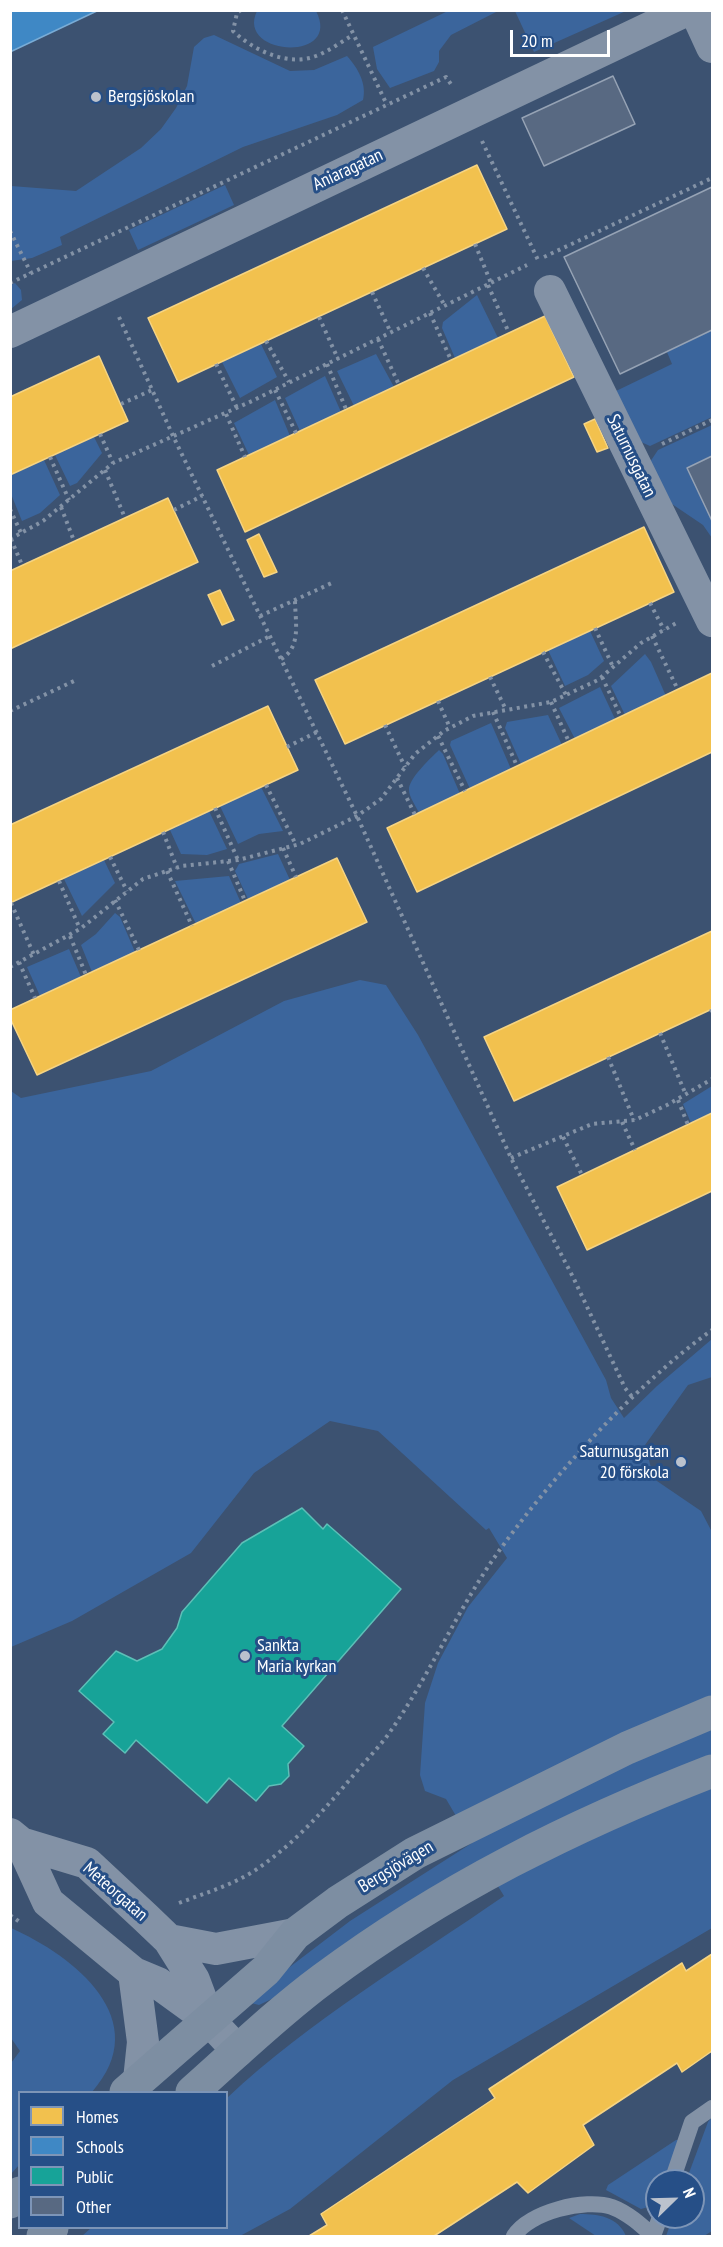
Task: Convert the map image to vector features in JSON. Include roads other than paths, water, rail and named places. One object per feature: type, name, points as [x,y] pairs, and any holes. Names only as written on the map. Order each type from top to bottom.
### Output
[{"type":"street","name":"Aniaragatan","points":[[10,332],[687,10]]},
{"type":"street","points":[[695,10],[712,47]]},
{"type":"street","name":"Saturnusgatan","points":[[550,291],[710,614]]},
{"type":"street","name":"Bergsjövägen","points":[[133,2086],[266,1970],[295,1934],[338,1902],[415,1853],[627,1748],[712,1712]]},
{"type":"street","points":[[193,2091],[323,1979],[443,1899],[516,1857],[566,1833],[712,1771]]},
{"type":"street","name":"Meteorgatan","points":[[14,1844],[87,1863],[169,1941],[194,1980],[209,2020]]},
{"type":"street","name":"Meteorgatan","points":[[14,1844],[48,1902],[134,1973],[158,1983],[209,2020],[238,2051]]},
{"type":"street","points":[[169,1941],[216,1949],[295,1934]]},
{"type":"street","points":[[133,2086],[143,2042],[141,2010],[134,1973]]},
{"type":"lane","points":[[676,2169],[692,2122],[712,2108]]},
{"type":"lane","points":[[514,2236],[518,2229],[545,2212],[577,2206],[610,2206],[632,2218],[653,2236],[656,2229]]},
{"type":"place","name":"Bergsjöskolan","points":[[96,97]]},
{"type":"place","name":"Saturnusgatan 20 förskola","points":[[681,1462]]},
{"type":"place","name":"Sankta Maria kyrkan","points":[[245,1656]]}]
